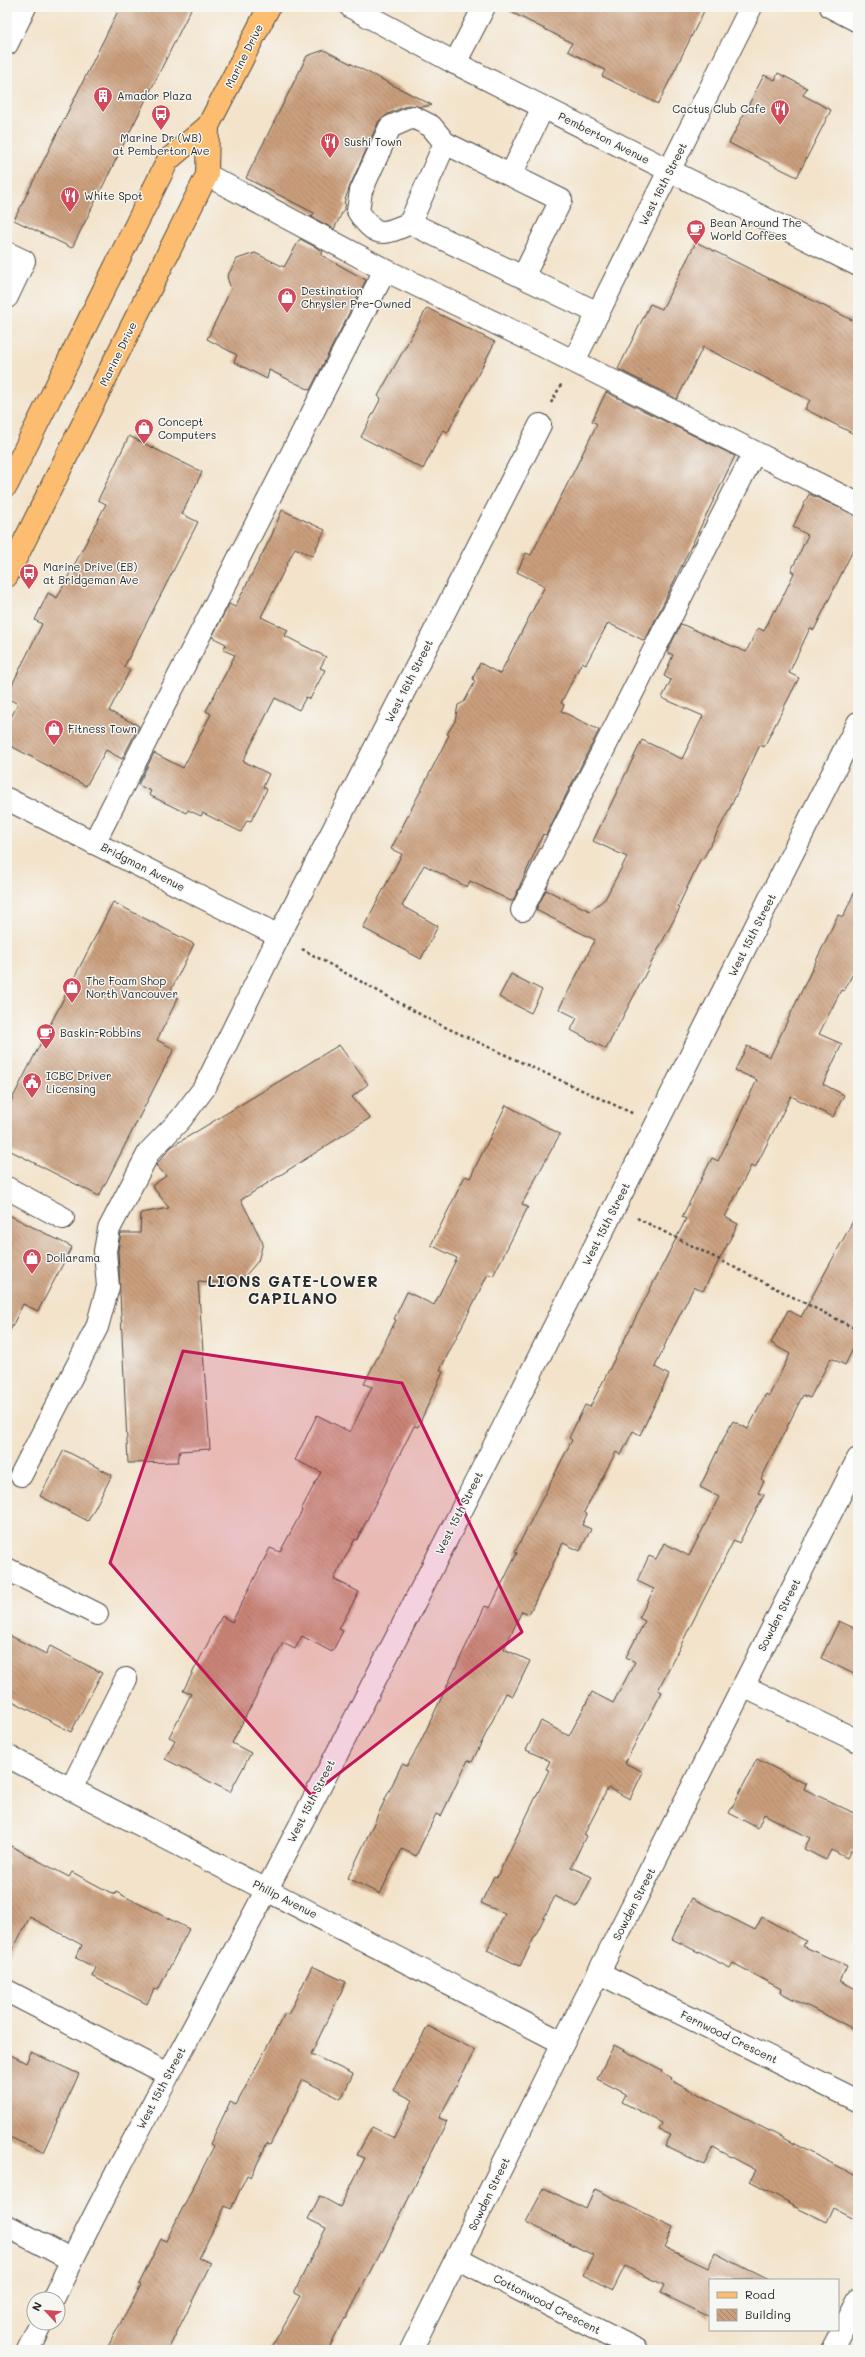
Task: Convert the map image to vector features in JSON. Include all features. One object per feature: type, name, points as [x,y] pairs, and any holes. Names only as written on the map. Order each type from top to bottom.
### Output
[{"type":"main road","name":"Marine Drive","points":[[7,485],[168,160],[208,126],[269,7]]},
{"type":"main road","name":"Marine Drive","points":[[7,576],[207,175],[208,126]]},
{"type":"street","points":[[7,44],[25,7]]},
{"type":"street","name":"Pemberton Avenue","points":[[351,7],[456,63],[670,172],[858,265]]},
{"type":"street","points":[[456,63],[484,7]]},
{"type":"street","name":"West 16th Street","points":[[574,361],[752,7]]},
{"type":"street","points":[[831,7],[858,21]]},
{"type":"street","points":[[511,175],[543,107]]},
{"type":"street","points":[[445,143],[410,223],[389,232],[377,233],[367,225],[358,211],[361,191],[390,127],[413,118],[431,126],[445,143],[562,200],[523,277]]},
{"type":"street","points":[[207,175],[385,270],[574,361],[754,453],[858,504]]},
{"type":"street","points":[[410,223],[598,313]]},
{"type":"street","points":[[7,253],[24,261],[7,297]]},
{"type":"street","points":[[94,843],[385,270]]},
{"type":"street","name":"West 16th Street","points":[[21,1475],[97,1327],[108,1287],[105,1251],[109,1230],[149,1152],[180,1120],[204,1087],[279,936],[540,425]]},
{"type":"street","points":[[522,910],[754,453]]},
{"type":"street","name":"West 15th Street","points":[[57,2291],[168,2074],[266,1889],[600,1235],[858,723]]},
{"type":"street","name":"Bridgman Avenue","points":[[7,798],[279,936]]},
{"type":"street","points":[[7,1188],[63,1218]]},
{"type":"street","name":"Sowden Street","points":[[411,2350],[563,2043],[858,1459]]},
{"type":"street","points":[[7,1568],[97,1614]]},
{"type":"street","points":[[71,1788],[126,1679]]},
{"type":"street","points":[[743,1686],[858,1741]]},
{"type":"street","name":"Philip Avenue","points":[[7,1756],[563,2043]]},
{"type":"street","name":"Fernwood Crescent","points":[[599,1973],[858,2101]]},
{"type":"street","points":[[7,1991],[168,2074]]},
{"type":"street","points":[[7,2226],[72,2260]]},
{"type":"street","name":"Cottonwood Crescent","points":[[457,2258],[637,2350]]},
{"type":"street","points":[[832,2350],[858,2300]]},
{"type":"street","points":[[28,2350],[37,2331]]},
{"type":"path","points":[[540,425],[564,380]]},
{"type":"path","points":[[279,936],[434,1022],[636,1114]]},
{"type":"path","points":[[631,1215],[858,1330]]},
{"type":"highlighted area","points":[[183,1351],[402,1383],[522,1632],[311,1795],[110,1563]]},
{"type":"building","name":"Amador Plaza","points":[[120,7],[192,7],[72,248],[14,220]]},
{"type":"building","points":[[501,7],[706,7],[658,104],[602,76],[605,70],[568,51],[572,43]]},
{"type":"building","points":[[324,50],[432,105],[421,107],[408,105],[388,114],[379,121],[350,186],[344,203],[346,205],[334,229],[311,217],[314,213],[246,178],[307,56]]},
{"type":"building","name":"Cactus Club Cafe","points":[[778,73],[807,88],[803,95],[831,110],[797,177],[729,143],[764,75],[775,80]]},
{"type":"building","name":"Destination Chrysler Pre-Owned","points":[[300,239],[323,251],[321,255],[366,280],[310,390],[269,370],[267,379],[234,362],[237,355],[207,339],[231,289],[227,277],[237,259],[255,253],[284,267]]},
{"type":"building","points":[[696,242],[858,323],[858,436],[805,409],[810,400],[703,347],[677,399],[618,369],[650,304],[662,309]]},
{"type":"building","points":[[427,308],[495,342],[448,432],[443,430],[423,469],[361,437],[381,398],[378,396]]},
{"type":"building","points":[[606,392],[735,456],[645,641],[608,623],[586,664],[582,662],[561,703],[564,705],[561,711],[599,730],[546,835],[543,834],[514,899],[511,901],[470,881],[467,887],[424,865],[402,906],[438,926],[421,959],[363,928],[402,854],[391,849],[449,735],[447,734],[455,721],[458,705],[464,702],[475,682],[473,678],[480,663],[500,674],[545,586],[517,572],[526,553],[531,555],[574,471],[597,424],[592,421]]},
{"type":"building","points":[[129,436],[202,472],[182,514],[198,522],[124,667],[130,670],[109,711],[139,726],[122,759],[106,750],[86,786],[7,744],[7,725],[18,704],[7,698],[7,695],[42,624],[35,620],[48,593],[57,598],[106,504],[98,500]]},
{"type":"building","points":[[809,494],[858,516],[858,540],[814,630],[810,628],[789,673],[799,678],[764,747],[760,745],[727,814],[703,859],[701,858],[678,907],[680,908],[606,1049],[571,1030],[577,1018],[559,1009],[595,940],[536,910],[546,890],[590,911],[605,899],[627,857],[593,841],[642,740],[682,759],[703,716],[662,698],[671,680],[664,676],[673,655],[667,652],[681,624],[746,652],[758,628],[764,631],[774,610],[776,611],[794,573],[791,571],[808,535],[793,527]]},
{"type":"building","points":[[282,510],[325,530],[312,556],[295,548],[261,617],[288,630],[285,636],[326,657],[320,668],[325,670],[310,699],[306,697],[299,710],[275,698],[243,761],[269,774],[263,787],[267,789],[251,821],[247,820],[241,832],[203,813],[201,816],[188,810],[186,813],[149,795],[151,791],[138,785],[154,753],[183,768],[211,714],[206,711],[235,655],[223,650],[226,644],[212,637],[229,604],[235,607],[271,537]]},
{"type":"building","points":[[858,884],[858,964],[844,991],[841,990],[819,1034],[842,1044],[823,1084],[844,1095],[833,1117],[791,1096],[755,1168],[751,1166],[725,1217],[738,1224],[703,1291],[694,1287],[667,1340],[655,1367],[669,1375],[640,1435],[633,1431],[621,1455],[616,1452],[584,1512],[587,1514],[582,1525],[591,1529],[580,1551],[563,1543],[529,1614],[522,1611],[504,1649],[530,1661],[513,1696],[506,1693],[472,1762],[468,1760],[441,1816],[436,1814],[416,1856],[402,1849],[380,1894],[348,1878],[382,1806],[402,1764],[407,1766],[418,1747],[485,1606],[490,1608],[517,1553],[515,1552],[572,1440],[569,1438],[585,1405],[590,1407],[686,1219],[682,1217],[712,1158],[718,1161],[757,1080],[735,1070],[747,1046],[770,1057],[838,915],[843,917]]},
{"type":"building","points":[[113,902],[194,944],[169,994],[178,998],[157,1040],[174,1049],[99,1196],[7,1149],[7,1109]]},
{"type":"building","points":[[511,974],[542,990],[531,1013],[499,997]]},
{"type":"building","points":[[339,1045],[368,1084],[352,1097],[370,1118],[241,1200],[263,1243],[258,1261],[246,1275],[227,1283],[198,1281],[210,1449],[180,1451],[178,1462],[128,1463],[118,1250],[121,1233],[140,1233],[141,1213],[169,1208],[152,1186],[166,1176],[156,1165],[171,1147]]},
{"type":"building","points":[[506,1105],[560,1134],[522,1204],[528,1207],[493,1276],[488,1274],[440,1370],[443,1372],[418,1427],[414,1426],[357,1540],[355,1539],[334,1579],[359,1592],[339,1629],[343,1631],[332,1652],[302,1636],[295,1649],[283,1643],[232,1743],[251,1753],[230,1792],[165,1759],[175,1740],[169,1737],[191,1694],[183,1691],[222,1616],[232,1622],[270,1548],[280,1552],[321,1472],[295,1460],[317,1415],[350,1432],[372,1387],[364,1384],[396,1320],[394,1319],[407,1292],[434,1305],[457,1258],[431,1245],[465,1176],[470,1178]]},
{"type":"building","points":[[858,1212],[858,1339],[845,1365],[831,1358],[810,1398],[803,1395],[761,1479],[764,1481],[758,1493],[764,1495],[739,1543],[734,1540],[658,1690],[662,1692],[625,1763],[643,1772],[630,1799],[608,1788],[584,1835],[586,1836],[571,1867],[592,1877],[577,1907],[555,1896],[520,1966],[487,1950],[505,1914],[481,1903],[494,1876],[497,1877],[549,1770],[546,1769],[550,1761],[526,1750],[541,1721],[569,1736],[592,1692],[613,1703],[635,1662],[626,1657],[645,1621],[639,1618],[654,1589],[637,1581],[649,1556],[656,1559],[664,1543],[689,1556],[719,1497],[700,1487],[720,1445],[733,1421],[748,1429],[766,1394],[769,1396],[790,1354],[771,1343],[788,1310],[801,1317]]},
{"type":"building","name":"Dollarama","points":[[7,1214],[72,1247],[38,1311],[23,1304],[7,1337]]},
{"type":"building","points":[[64,1450],[112,1475],[88,1521],[40,1496]]},
{"type":"building","points":[[839,1621],[858,1630],[858,1676],[821,1658]]},
{"type":"building","points":[[7,1634],[46,1654],[50,1646],[102,1673],[71,1732],[7,1698]]},
{"type":"building","points":[[757,1759],[806,1784],[804,1789],[858,1815],[858,1854],[851,1850],[847,1858],[831,1850],[826,1860],[804,1849],[810,1838],[764,1814],[758,1828],[729,1813]]},
{"type":"building","points":[[7,1844],[69,1877],[72,1872],[115,1895],[116,1892],[189,1929],[158,1990],[154,1989],[147,2004],[92,1976],[96,1968],[76,1958],[82,1945],[30,1917],[7,1960]]},
{"type":"building","points":[[692,1898],[755,1930],[762,1917],[806,1941],[803,1946],[847,1966],[840,1981],[858,1990],[858,2031],[780,1992],[781,1989],[733,1963],[730,1968],[672,1939]]},
{"type":"building","points":[[312,1966],[346,1982],[311,2054],[353,2074],[341,2099],[303,2080],[270,2145],[267,2143],[251,2177],[247,2175],[231,2209],[225,2206],[199,2258],[211,2263],[168,2350],[106,2350],[141,2285],[139,2284],[161,2239],[166,2241],[214,2146],[210,2144],[230,2102],[236,2105],[285,2013],[288,2015]]},
{"type":"building","points":[[428,2026],[475,2050],[439,2118],[447,2121],[382,2252],[380,2252],[346,2319],[345,2318],[328,2350],[270,2350],[300,2296],[294,2293],[326,2228],[308,2219],[320,2196],[340,2207],[365,2158],[357,2155],[372,2127],[394,2138],[413,2100],[393,2090]]},
{"type":"building","points":[[614,2045],[662,2070],[661,2072],[672,2078],[671,2080],[858,2177],[858,2220],[833,2207],[826,2222],[793,2206],[794,2205],[750,2181],[756,2170],[713,2147],[704,2165],[665,2146],[671,2135],[659,2130],[662,2123],[622,2102],[626,2094],[597,2079]]},
{"type":"building","points":[[31,2052],[79,2074],[43,2152],[7,2136],[7,2053],[26,2063]]},
{"type":"building","points":[[544,2188],[586,2209],[595,2189],[673,2227],[664,2247],[708,2268],[715,2253],[767,2279],[709,2279],[709,2317],[660,2293],[664,2285],[625,2266],[613,2290],[583,2275],[593,2255],[526,2222]]},
{"type":"place","name":"Amador Plaza","points":[[103,113]]},
{"type":"place","name":"Cactus Club Cafe","points":[[780,126]]},
{"type":"place","name":"Marine Dr (WB) at Pemberton Ave","points":[[161,131]]},
{"type":"place","name":"Sushi Town","points":[[330,159]]},
{"type":"place","name":"White Spot","points":[[70,213]]},
{"type":"place","name":"Bean Around The World Coffees","points":[[696,246]]},
{"type":"place","name":"Destination Chrysler Pre-Owned","points":[[287,314]]},
{"type":"place","name":"Concept Computers","points":[[144,445]]},
{"type":"place","name":"Marine Drive (EB) at Bridgeman Ave","points":[[29,590]]},
{"type":"place","name":"Fitness Town","points":[[54,746]]},
{"type":"place","name":"The Foam Shop North Vancouver","points":[[72,1004]]},
{"type":"place","name":"Baskin-Robbins","points":[[46,1050]]},
{"type":"place","name":"ICBC Driver Licensing","points":[[32,1099]]},
{"type":"place","name":"Dollarama","points":[[32,1275]]},
{"type":"district","name":"LIONS GATE-LOWER CAPILANO","points":[[293,1290]]}]
